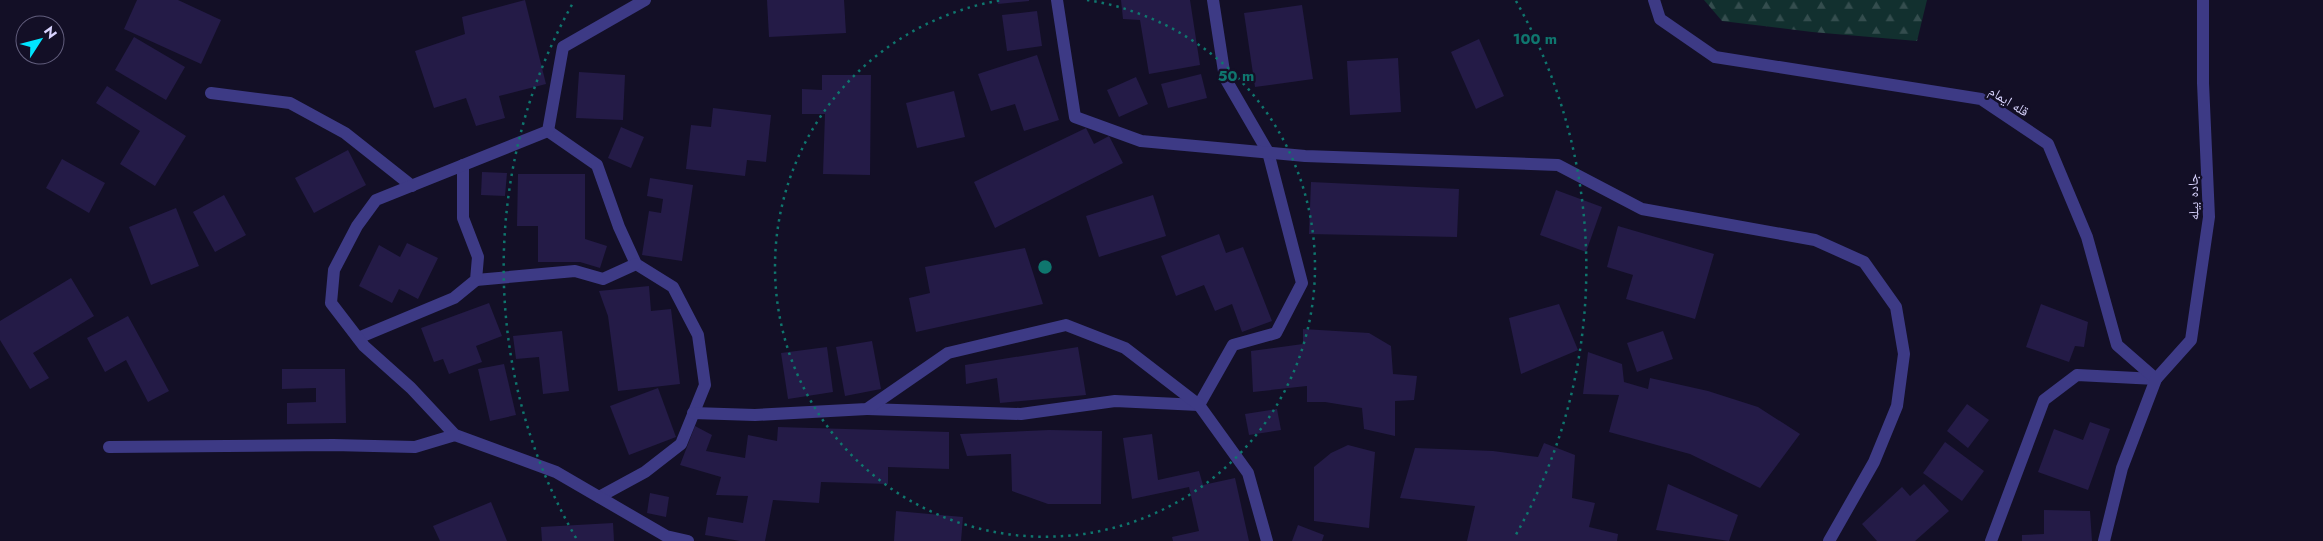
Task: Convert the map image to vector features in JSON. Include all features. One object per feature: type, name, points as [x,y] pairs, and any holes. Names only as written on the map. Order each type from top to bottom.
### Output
[{"type":"street","points":[[548,131],[563,47],[645,0]]},
{"type":"street","points":[[1058,0],[1075,117],[1141,141],[1306,156],[1558,165],[1642,209],[1815,240],[1864,262],[1896,307],[1904,354],[1897,406],[1874,462],[1829,541]]},
{"type":"street","points":[[1199,405],[1233,345],[1276,333],[1302,283],[1268,152],[1225,78],[1213,0]]},
{"type":"street","name":"قله ایمام","points":[[1654,0],[1660,19],[1715,57],[1981,99],[2048,144],[2087,237],[2117,345],[2156,379]]},
{"type":"street","name":"جاده بیله","points":[[2156,379],[2191,340],[2209,218],[2203,0]]},
{"type":"street","points":[[210,92],[290,104],[345,133],[412,186]]},
{"type":"street","points":[[548,131],[376,200],[357,226],[334,270],[332,303],[358,338],[411,388],[455,435],[556,472],[666,536],[688,541]]},
{"type":"street","points":[[548,131],[597,165],[619,227],[636,264],[673,287],[698,335],[705,385],[681,444],[645,472],[599,497]]},
{"type":"street","points":[[463,165],[462,218],[478,257],[476,280]]},
{"type":"street","points":[[358,338],[454,298],[476,280],[574,271],[603,279],[636,264]]},
{"type":"street","points":[[866,409],[948,352],[1066,326],[1125,348],[1199,405],[1248,473],[1267,541]]},
{"type":"street","points":[[1991,541],[2044,400],[2077,375],[2156,379],[2122,468],[2104,541]]},
{"type":"street","points":[[693,413],[755,415],[866,409],[1021,414],[1115,401],[1199,405]]},
{"type":"street","points":[[109,447],[332,445],[415,447],[455,435]]},
{"type":"green space","points":[[1704,0],[1927,0],[1917,41],[1812,32],[1722,21]]},
{"type":"building","points":[[137,0],[178,0],[221,20],[201,64],[124,29]]},
{"type":"building","points":[[525,0],[546,84],[499,96],[505,118],[476,126],[466,98],[434,108],[415,51],[465,34],[462,17]]},
{"type":"building","points":[[767,0],[844,0],[846,33],[769,37]]},
{"type":"building","points":[[997,0],[1029,0],[1029,1],[998,4]]},
{"type":"building","points":[[1121,0],[1190,0],[1200,65],[1149,74],[1140,20],[1123,19]]},
{"type":"building","points":[[1302,5],[1313,79],[1255,87],[1244,13]]},
{"type":"building","points":[[1037,11],[1042,46],[1007,51],[1002,15]]},
{"type":"building","points":[[134,37],[185,67],[166,100],[115,70]]},
{"type":"building","points":[[1479,39],[1504,96],[1476,109],[1451,52]]},
{"type":"building","points":[[1037,55],[1059,120],[1024,131],[1015,104],[991,111],[978,74]]},
{"type":"building","points":[[1398,58],[1401,112],[1350,115],[1347,61]]},
{"type":"building","points":[[579,72],[625,75],[623,120],[576,118]]},
{"type":"building","points":[[1201,74],[1207,98],[1168,108],[1161,84]]},
{"type":"building","points":[[822,75],[871,75],[870,175],[823,174],[825,114],[802,114],[802,89],[822,90]]},
{"type":"building","points":[[1136,77],[1148,104],[1119,117],[1107,90]]},
{"type":"building","points":[[107,86],[186,136],[155,186],[120,164],[140,131],[96,103]]},
{"type":"building","points":[[954,91],[965,137],[917,148],[906,103]]},
{"type":"building","points":[[713,108],[771,115],[766,162],[747,160],[745,176],[686,169],[691,125],[711,127]]},
{"type":"building","points":[[621,127],[644,137],[631,168],[608,158]]},
{"type":"building","points":[[1086,128],[1094,144],[1109,136],[1123,163],[995,228],[974,182]]},
{"type":"building","points":[[348,150],[366,185],[314,213],[295,178]]},
{"type":"building","points":[[62,159],[105,183],[89,213],[46,188]]},
{"type":"building","points":[[482,172],[507,173],[505,196],[481,195]]},
{"type":"building","points":[[518,174],[585,174],[585,239],[607,246],[600,268],[580,262],[538,262],[538,226],[517,226]]},
{"type":"building","points":[[650,178],[693,185],[682,261],[642,255],[649,211],[661,213],[663,199],[647,196]]},
{"type":"building","points":[[1311,182],[1459,189],[1457,237],[1309,234]]},
{"type":"building","points":[[1556,190],[1602,207],[1586,252],[1540,235]]},
{"type":"building","points":[[224,195],[246,235],[215,252],[193,212]]},
{"type":"building","points":[[1153,195],[1166,236],[1099,257],[1086,216]]},
{"type":"building","points":[[176,208],[199,266],[151,285],[129,227]]},
{"type":"building","points":[[1618,226],[1714,254],[1695,319],[1626,299],[1633,275],[1607,267]]},
{"type":"building","points":[[1219,234],[1226,253],[1243,247],[1272,321],[1242,332],[1232,304],[1215,311],[1204,285],[1176,296],[1161,256]]},
{"type":"building","points":[[407,243],[438,258],[418,299],[399,289],[392,303],[359,286],[379,245],[400,257]]},
{"type":"building","points":[[1025,248],[1043,304],[916,332],[909,298],[930,293],[925,267]]},
{"type":"building","points":[[71,278],[94,316],[33,353],[49,378],[30,389],[0,340],[0,321]]},
{"type":"building","points":[[649,286],[651,311],[671,309],[680,384],[618,391],[608,316],[599,291]]},
{"type":"building","points":[[489,303],[502,336],[476,346],[482,362],[449,374],[443,359],[434,362],[421,328]]},
{"type":"building","points":[[1559,304],[1578,350],[1521,374],[1509,318]]},
{"type":"building","points":[[2041,304],[2088,322],[2084,347],[2075,346],[2069,362],[2026,347]]},
{"type":"building","points":[[128,316],[169,391],[148,402],[126,360],[105,372],[87,338]]},
{"type":"building","points":[[1303,329],[1369,333],[1391,346],[1393,374],[1417,376],[1414,400],[1395,401],[1395,436],[1364,429],[1362,408],[1325,402],[1307,402],[1307,386],[1253,392],[1251,351],[1303,344]]},
{"type":"building","points":[[562,331],[569,391],[543,394],[539,357],[516,359],[513,336]]},
{"type":"building","points":[[1663,331],[1673,359],[1637,372],[1627,343]]},
{"type":"building","points":[[872,341],[881,389],[845,396],[836,347]]},
{"type":"building","points":[[827,347],[833,392],[788,399],[781,353]]},
{"type":"building","points":[[1078,347],[1086,395],[1000,403],[997,378],[966,384],[965,365]]},
{"type":"building","points":[[1588,352],[1622,364],[1624,382],[1648,389],[1650,378],[1708,391],[1758,407],[1800,434],[1760,488],[1690,454],[1609,432],[1619,395],[1583,394]]},
{"type":"building","points":[[504,364],[516,415],[490,421],[478,369]]},
{"type":"building","points":[[282,369],[345,369],[346,423],[287,424],[287,403],[316,402],[316,388],[282,389]]},
{"type":"building","points":[[658,388],[676,437],[629,455],[610,406]]},
{"type":"building","points":[[1967,404],[1989,420],[1968,448],[1947,431]]},
{"type":"building","points":[[1277,409],[1281,430],[1249,435],[1245,414]]},
{"type":"building","points":[[2090,422],[2110,429],[2088,490],[2038,472],[2054,429],[2083,440]]},
{"type":"building","points":[[695,426],[712,435],[706,451],[745,458],[748,435],[777,441],[778,427],[949,432],[949,469],[888,467],[888,484],[821,482],[819,503],[773,500],[765,541],[740,541],[705,535],[708,517],[743,523],[748,496],[716,495],[721,477],[680,465]]},
{"type":"building","points":[[1049,430],[1102,431],[1101,504],[1048,504],[1012,491],[1011,454],[967,456],[960,434]]},
{"type":"building","points":[[1152,434],[1158,480],[1199,471],[1203,485],[1235,478],[1249,541],[1173,541],[1172,537],[1199,531],[1189,487],[1132,499],[1123,438]]},
{"type":"building","points":[[1945,442],[1984,471],[1962,501],[1923,473]]},
{"type":"building","points":[[1544,443],[1575,455],[1572,498],[1595,503],[1589,527],[1618,534],[1617,541],[1467,541],[1475,506],[1400,498],[1415,448],[1493,451],[1538,457]]},
{"type":"building","points":[[1348,445],[1375,452],[1369,528],[1314,521],[1314,467],[1331,453]]},
{"type":"building","points":[[1668,484],[1738,515],[1729,541],[1656,530]]},
{"type":"building","points":[[1924,484],[1949,511],[1915,541],[1877,541],[1862,524],[1902,487],[1910,496]]},
{"type":"building","points":[[650,493],[669,497],[666,517],[647,513]]},
{"type":"building","points":[[491,502],[507,541],[440,541],[433,526]]},
{"type":"building","points":[[2044,510],[2090,511],[2092,541],[2022,541],[2022,535],[2044,534]]},
{"type":"building","points":[[896,511],[963,517],[961,541],[894,541]]},
{"type":"building","points":[[613,523],[614,541],[542,541],[541,527]]},
{"type":"building","points":[[1298,525],[1324,535],[1322,541],[1292,541]]}]
